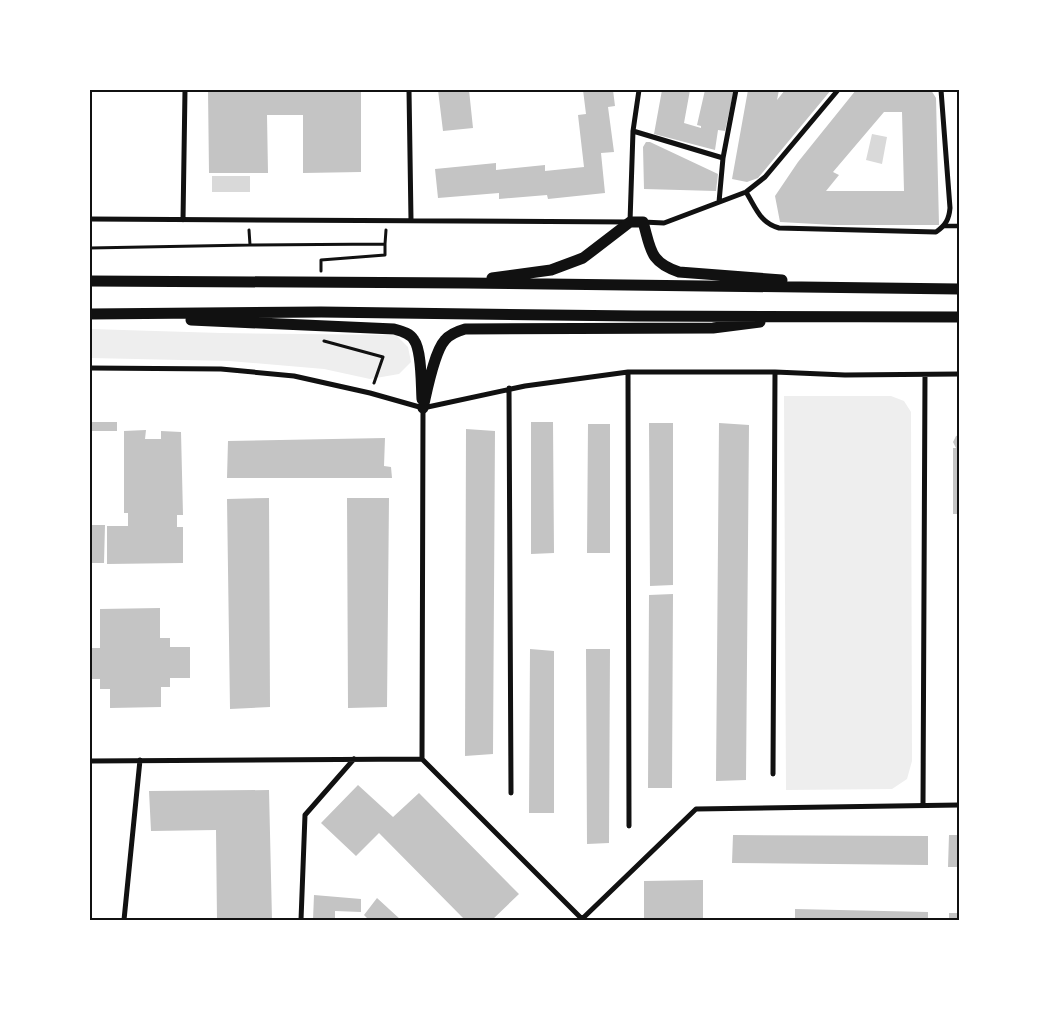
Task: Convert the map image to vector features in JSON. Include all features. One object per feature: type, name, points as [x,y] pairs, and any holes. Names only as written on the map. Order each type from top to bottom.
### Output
[{"type":"highway","points":[[466,283],[528,272],[551,270],[583,258],[630,222],[643,222],[653,255],[664,267],[679,272],[893,288]]},
{"type":"highway","points":[[90,281],[959,289]]},
{"type":"highway","points":[[90,315],[321,312],[635,316],[959,317]]},
{"type":"highway","points":[[90,315],[394,329],[405,332],[415,340],[419,357],[423,408]]},
{"type":"highway","points":[[423,408],[437,352],[445,340],[455,332],[465,329],[713,328],[802,316]]},
{"type":"street","points":[[183,220],[185,90]]},
{"type":"street","points":[[409,90],[411,220]]},
{"type":"street","points":[[90,219],[630,222],[633,132],[639,90]]},
{"type":"street","points":[[719,202],[723,158],[736,90]]},
{"type":"street","points":[[643,222],[664,223],[746,192],[765,177],[838,90]]},
{"type":"street","points":[[746,192],[762,219],[769,225],[780,228],[936,232],[944,226],[949,218],[950,208],[941,90]]},
{"type":"street","points":[[633,132],[723,158]]},
{"type":"street","points":[[944,226],[959,226]]},
{"type":"street","points":[[90,368],[221,368],[294,376],[370,393],[423,408],[509,388],[628,372],[775,372],[845,375],[959,374]]},
{"type":"street","points":[[628,372],[630,826]]},
{"type":"street","points":[[773,774],[775,372]]},
{"type":"street","points":[[923,805],[925,375]]},
{"type":"street","points":[[509,388],[511,794]]},
{"type":"street","points":[[423,408],[422,759],[582,920],[696,809],[959,805]]},
{"type":"street","points":[[301,920],[305,815],[354,759]]},
{"type":"street","points":[[90,760],[422,759]]},
{"type":"street","points":[[124,920],[140,760]]},
{"type":"path","points":[[249,221],[250,245]]},
{"type":"path","points":[[90,248],[385,244],[385,255]]},
{"type":"path","points":[[370,393],[383,357]]},
{"type":"shaded area","points":[[872,134],[887,137],[882,164],[866,160]]},
{"type":"shaded area","points":[[212,176],[250,176],[250,192],[212,192]]},
{"type":"shaded area","points":[[90,329],[396,335],[408,347],[411,362],[399,374],[370,379],[324,369],[229,361],[90,358]]},
{"type":"shaded area","points":[[784,396],[891,396],[904,401],[911,412],[912,761],[907,779],[892,789],[786,790]]},
{"type":"building","points":[[208,90],[361,90],[361,172],[303,173],[303,115],[267,115],[268,173],[209,173]]},
{"type":"building","points":[[438,90],[469,90],[473,128],[443,131]]},
{"type":"building","points":[[583,90],[613,90],[615,106],[608,107],[614,152],[601,153],[605,193],[548,199],[547,195],[499,199],[499,193],[438,198],[435,169],[496,163],[496,170],[545,165],[545,171],[584,167],[578,115],[586,114]]},
{"type":"building","points":[[662,90],[690,90],[684,123],[701,128],[701,126],[697,125],[705,90],[734,90],[725,131],[718,130],[715,150],[654,134]]},
{"type":"building","points":[[748,90],[779,90],[777,100],[785,90],[831,90],[758,178],[747,182],[732,179]]},
{"type":"building","points":[[856,90],[931,90],[936,98],[939,225],[834,225],[780,222],[775,196],[798,162]],"holes":[[[884,112],[902,112],[904,191],[826,191],[839,175],[833,172]]]},
{"type":"building","points":[[646,142],[650,142],[718,174],[716,191],[644,189],[643,147]]},
{"type":"building","points":[[90,422],[117,422],[117,431],[90,431]]},
{"type":"building","points":[[531,422],[553,422],[554,553],[531,554]]},
{"type":"building","points":[[649,423],[673,423],[673,585],[650,586]]},
{"type":"building","points":[[719,423],[749,425],[746,780],[716,781]]},
{"type":"building","points":[[588,424],[610,424],[610,553],[587,553]]},
{"type":"building","points":[[466,429],[495,431],[493,754],[465,756]]},
{"type":"building","points":[[146,430],[145,439],[161,439],[161,431],[181,432],[183,515],[177,515],[177,527],[183,527],[183,563],[107,564],[107,526],[128,526],[128,513],[124,513],[124,431]]},
{"type":"building","points":[[959,435],[959,514],[953,514],[953,448],[956,448],[953,442],[956,436]]},
{"type":"building","points":[[385,438],[384,466],[391,467],[392,478],[227,478],[228,441]]},
{"type":"building","points":[[269,498],[270,707],[230,709],[227,499]]},
{"type":"building","points":[[347,498],[389,498],[387,707],[348,708]]},
{"type":"building","points":[[91,525],[105,525],[104,563],[90,563]]},
{"type":"building","points":[[673,594],[672,788],[648,788],[649,595]]},
{"type":"building","points":[[160,608],[160,638],[170,638],[170,647],[190,647],[190,678],[170,678],[170,687],[161,687],[161,707],[110,708],[110,689],[100,689],[100,679],[90,679],[90,648],[100,648],[100,609]]},
{"type":"building","points":[[530,649],[554,651],[554,813],[529,813]]},
{"type":"building","points":[[586,649],[610,649],[609,843],[587,844]]},
{"type":"building","points":[[358,785],[393,817],[419,793],[519,894],[492,920],[465,920],[379,833],[356,856],[321,823]]},
{"type":"building","points":[[269,790],[272,920],[217,920],[216,830],[151,831],[149,791]]},
{"type":"building","points":[[733,835],[928,836],[928,865],[732,863]]},
{"type":"building","points":[[949,835],[959,835],[959,867],[948,867]]},
{"type":"building","points":[[703,880],[703,920],[644,920],[644,881]]},
{"type":"building","points":[[314,895],[361,899],[361,912],[335,911],[335,920],[313,920]]},
{"type":"building","points":[[377,898],[401,920],[369,920],[364,915]]},
{"type":"building","points":[[795,909],[928,912],[928,920],[795,920]]},
{"type":"building","points":[[949,913],[959,913],[959,920],[949,920]]}]
